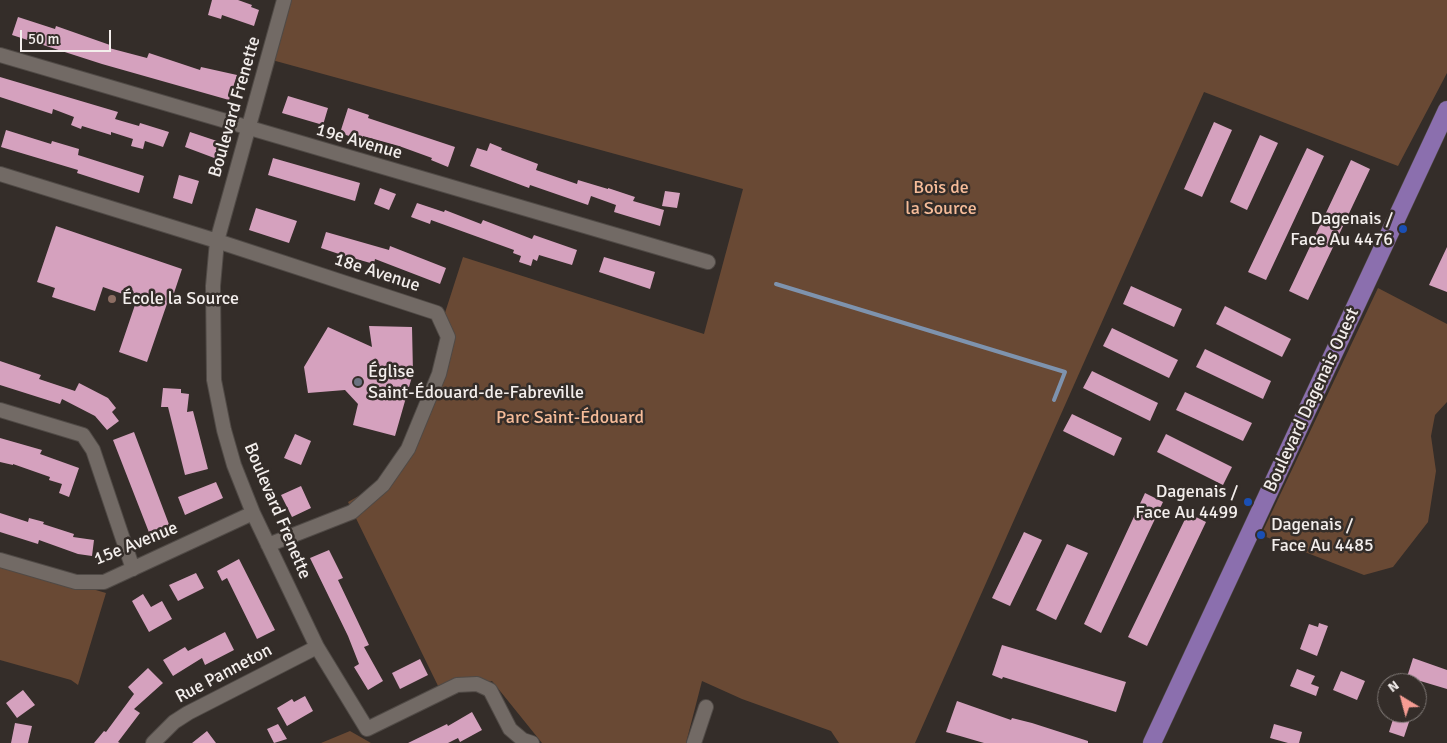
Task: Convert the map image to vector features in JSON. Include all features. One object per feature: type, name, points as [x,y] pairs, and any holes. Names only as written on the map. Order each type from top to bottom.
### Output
[{"type":"main road","name":"Boulevard Dagenais Ouest","points":[[1152,743],[1447,110]]},
{"type":"street","name":"Boulevard Frenette","points":[[284,0],[217,241],[213,286],[214,380],[224,430],[253,513],[268,545],[318,647],[367,729],[457,685],[477,684],[490,690],[510,729],[523,740],[532,743]]},
{"type":"street","name":"19e Avenue","points":[[0,56],[708,262]]},
{"type":"street","name":"18e Avenue","points":[[0,174],[217,241],[437,313],[448,337],[439,374],[408,449],[383,485],[352,512],[268,545]]},
{"type":"street","points":[[0,410],[83,434],[93,450],[133,570]]},
{"type":"street","name":"15e Avenue","points":[[0,560],[76,582],[104,582],[253,513]]},
{"type":"street","name":"Rue Panneton","points":[[153,743],[174,722],[188,713],[318,647]]},
{"type":"street","points":[[694,743],[706,707]]},
{"type":"green space","name":"Bois de la Source","points":[[290,0],[1447,0],[1447,73],[1398,166],[1204,92],[915,743],[839,743],[831,731],[742,699],[702,681],[686,743],[542,743],[492,681],[441,692],[348,502],[378,485],[393,463],[450,349],[443,319],[463,257],[704,334],[743,189],[272,60]]},
{"type":"green space","points":[[1378,288],[1447,324],[1447,402],[1435,415],[1431,436],[1436,471],[1428,522],[1393,567],[1364,575],[1261,535]]},
{"type":"green space","points":[[0,562],[106,593],[78,685],[71,680],[0,660]]},
{"type":"green space","points":[[350,731],[371,743],[321,743]]},
{"type":"building","points":[[212,0],[238,0],[252,5],[251,7],[259,10],[254,26],[222,15],[221,19],[208,15]]},
{"type":"building","points":[[18,17],[55,29],[56,26],[110,45],[109,48],[147,58],[149,53],[200,70],[201,67],[237,75],[229,100],[102,64],[12,35]]},
{"type":"building","points":[[0,77],[118,112],[115,119],[139,126],[140,123],[169,132],[163,147],[145,141],[143,149],[131,146],[133,139],[111,132],[111,135],[82,126],[81,129],[71,125],[74,117],[53,109],[52,114],[0,97]]},
{"type":"building","points":[[288,96],[328,108],[323,125],[282,113]]},
{"type":"building","points":[[348,108],[369,115],[368,118],[455,147],[448,167],[431,160],[432,158],[399,146],[363,136],[361,140],[340,133]]},
{"type":"building","points":[[1214,122],[1232,130],[1202,197],[1184,189]]},
{"type":"building","points":[[6,130],[51,144],[52,141],[79,149],[78,155],[144,176],[139,193],[77,173],[78,170],[1,147]]},
{"type":"building","points":[[190,132],[223,143],[217,159],[185,147]]},
{"type":"building","points":[[1260,135],[1278,143],[1247,210],[1230,202]]},
{"type":"building","points":[[490,143],[502,148],[501,150],[538,164],[536,170],[577,184],[578,180],[608,188],[635,197],[633,201],[664,210],[660,226],[614,212],[616,205],[591,196],[588,205],[530,185],[529,188],[470,166],[477,148],[487,151]]},
{"type":"building","points":[[1307,148],[1324,156],[1266,280],[1248,272]]},
{"type":"building","points":[[273,158],[360,183],[355,201],[268,175]]},
{"type":"building","points":[[1351,160],[1370,169],[1308,300],[1289,291]]},
{"type":"building","points":[[179,175],[199,181],[192,204],[173,198]]},
{"type":"building","points":[[380,188],[396,194],[389,210],[374,204]]},
{"type":"building","points":[[665,191],[680,193],[677,208],[662,206]]},
{"type":"building","points":[[417,203],[444,212],[445,210],[481,224],[483,220],[532,239],[534,235],[577,250],[572,265],[539,255],[537,261],[533,259],[531,266],[519,262],[521,256],[513,253],[514,250],[431,220],[430,224],[411,217]]},
{"type":"building","points":[[256,208],[297,221],[289,243],[249,230]]},
{"type":"building","points":[[56,226],[182,269],[174,293],[171,292],[147,362],[119,352],[137,299],[103,287],[95,311],[52,297],[55,288],[37,282]]},
{"type":"building","points":[[326,232],[389,250],[390,246],[446,268],[440,284],[375,259],[374,264],[321,248]]},
{"type":"building","points":[[1447,247],[1447,292],[1429,285]]},
{"type":"building","points":[[604,257],[655,272],[650,289],[599,272]]},
{"type":"building","points":[[1131,286],[1182,309],[1174,327],[1123,304]]},
{"type":"building","points":[[1225,306],[1291,339],[1282,357],[1216,324]]},
{"type":"building","name":"Église Saint-Édouard-de-Fabreville","points":[[369,326],[412,327],[413,373],[395,436],[353,425],[358,404],[345,390],[308,393],[304,367],[328,327],[372,347]]},
{"type":"building","points":[[1112,328],[1178,360],[1169,378],[1103,346]]},
{"type":"building","points":[[1205,349],[1271,381],[1263,399],[1196,367]]},
{"type":"building","points":[[0,361],[41,375],[39,379],[75,391],[79,383],[108,398],[116,408],[112,412],[119,421],[107,430],[95,416],[62,399],[60,404],[0,385]]},
{"type":"building","points":[[1092,371],[1158,403],[1150,421],[1083,388]]},
{"type":"building","points":[[163,388],[181,389],[181,393],[189,394],[187,412],[193,411],[208,469],[185,475],[168,407],[161,407]]},
{"type":"building","points":[[1185,392],[1252,423],[1243,441],[1176,410]]},
{"type":"building","points":[[1072,414],[1122,438],[1114,456],[1063,431]]},
{"type":"building","points":[[134,432],[170,527],[150,535],[113,440]]},
{"type":"building","points":[[295,434],[311,441],[301,465],[284,458]]},
{"type":"building","points":[[1166,434],[1232,467],[1223,485],[1157,452]]},
{"type":"building","points":[[0,438],[42,450],[40,454],[79,468],[69,497],[59,493],[62,484],[49,480],[50,477],[13,464],[0,462]]},
{"type":"building","points":[[216,482],[223,498],[185,515],[178,497]]},
{"type":"building","points":[[301,486],[311,508],[292,517],[281,495]]},
{"type":"building","points":[[1145,493],[1163,502],[1101,633],[1084,624]]},
{"type":"building","points":[[0,513],[28,522],[29,518],[44,522],[43,524],[74,534],[73,537],[94,540],[92,556],[78,554],[39,540],[38,544],[0,532]]},
{"type":"building","points":[[1188,513],[1206,522],[1147,646],[1128,637]]},
{"type":"building","points":[[1024,532],[1042,540],[1010,606],[992,598]]},
{"type":"building","points":[[1067,544],[1088,553],[1056,620],[1036,610]]},
{"type":"building","points":[[329,550],[343,578],[338,580],[369,645],[364,647],[383,681],[368,690],[354,667],[359,664],[348,636],[310,558]]},
{"type":"building","points":[[239,559],[275,630],[257,639],[227,578],[222,581],[217,571]]},
{"type":"building","points":[[196,573],[204,588],[178,601],[169,585]]},
{"type":"building","points":[[143,594],[151,607],[162,601],[172,619],[149,632],[132,601]]},
{"type":"building","points":[[1319,623],[1328,626],[1317,656],[1300,649],[1309,624],[1318,627]]},
{"type":"building","points":[[225,632],[234,650],[205,665],[202,658],[173,676],[163,660],[185,647],[188,651]]},
{"type":"building","points":[[1002,645],[1126,682],[1116,712],[992,675]]},
{"type":"building","points":[[1413,658],[1447,670],[1447,689],[1427,683],[1427,673],[1408,673]]},
{"type":"building","points":[[420,659],[428,675],[400,689],[392,673]]},
{"type":"building","points":[[148,668],[163,683],[134,709],[140,713],[118,742],[120,743],[94,743],[104,731],[106,732],[134,694],[128,687]]},
{"type":"building","points":[[1297,669],[1315,676],[1311,684],[1319,687],[1316,696],[1290,686]]},
{"type":"building","points":[[1341,671],[1365,681],[1357,700],[1333,690]]},
{"type":"building","points":[[23,690],[35,705],[17,718],[6,703]]},
{"type":"building","points":[[305,696],[313,711],[287,726],[277,708],[292,699],[294,702]]},
{"type":"building","points":[[957,701],[1011,720],[1012,718],[1032,723],[1088,741],[1088,743],[984,743],[946,732]]},
{"type":"building","points":[[472,712],[482,730],[460,742],[458,738],[448,743],[408,743],[447,724],[448,726]]},
{"type":"building","points":[[15,723],[32,726],[28,743],[11,743]]},
{"type":"building","points":[[1392,723],[1409,723],[1404,737],[1389,732]]},
{"type":"building","points":[[278,724],[287,739],[274,743],[267,729]]},
{"type":"building","points":[[1274,724],[1302,732],[1299,743],[1288,743],[1270,738]]},
{"type":"building","points":[[207,731],[216,743],[192,743]]},
{"type":"waterway","points":[[776,284],[1065,372],[1054,400]]},
{"type":"place","name":"Dagenais / Face Au 4476","points":[[1403,229]]},
{"type":"place","name":"École la Source","points":[[112,299]]},
{"type":"place","name":"Église Saint-Édouard-de-Fabreville","points":[[358,382]]},
{"type":"place","name":"Dagenais / Face Au 4499","points":[[1248,502]]},
{"type":"place","name":"Dagenais / Face Au 4485","points":[[1261,535]]},
{"type":"park label","name":"Parc Saint-Édouard","points":[[570,418]]}]
